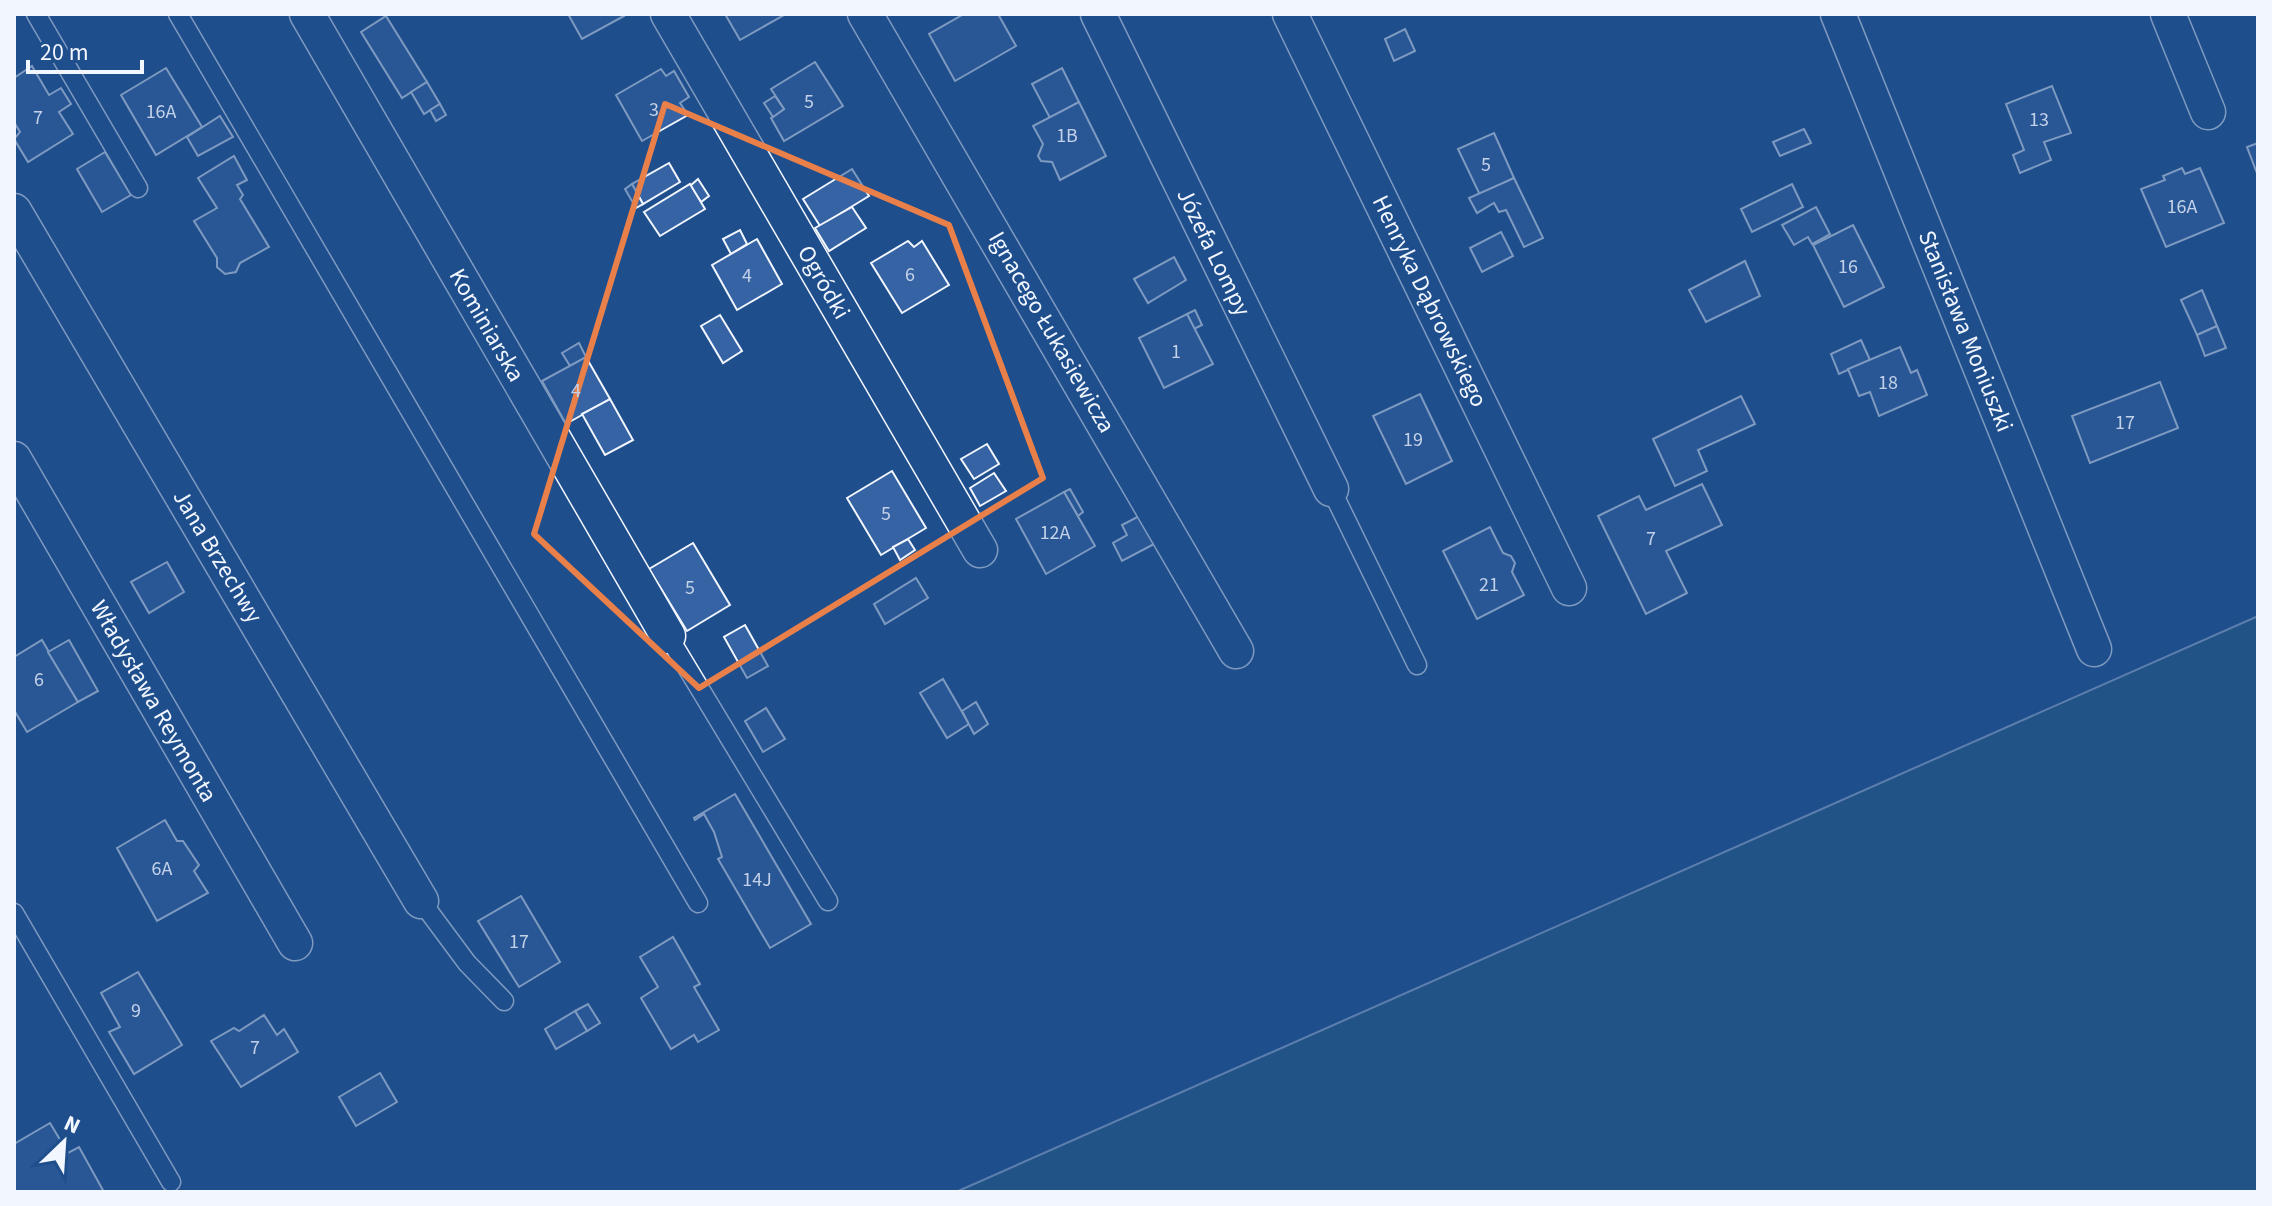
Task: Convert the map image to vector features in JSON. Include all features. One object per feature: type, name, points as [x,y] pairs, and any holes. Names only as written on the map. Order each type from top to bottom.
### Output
[{"type":"street","name":"Kominiarska","points":[[307,14],[668,636]]},
{"type":"street","name":"Ogródki","points":[[668,14],[980,550]]},
{"type":"street","name":"Ignacego Łukasiewicza","points":[[865,14],[1236,651]]},
{"type":"street","name":"Józefa Lompy","points":[[1098,14],[1331,489]]},
{"type":"street","name":"Henryka Dąbrowskiego","points":[[1290,14],[1569,588]]},
{"type":"street","name":"Stanisława Moniuszki","points":[[1838,14],[2094,649]]},
{"type":"street","points":[[2168,14],[2208,112]]},
{"type":"street","name":"Jana Brzechwy","points":[[14,211],[421,901]]},
{"type":"street","name":"Władysława Reymonta","points":[[14,459],[295,943]]},
{"type":"lane","points":[[36,14],[138,188]]},
{"type":"lane","points":[[178,14],[698,903]]},
{"type":"lane","points":[[1331,489],[1417,665]]},
{"type":"lane","points":[[668,636],[828,901]]},
{"type":"lane","points":[[421,901],[467,963],[504,1001]]},
{"type":"lane","points":[[14,913],[171,1182]]},
{"type":"highlighted area","points":[[665,104],[949,225],[1043,478],[699,688],[534,534]]},
{"type":"shaded area","points":[[2258,616],[2258,1192],[956,1192]]},
{"type":"building","points":[[568,14],[623,14],[624,16],[582,39]]},
{"type":"building","points":[[725,14],[783,14],[784,15],[740,40]]},
{"type":"building","points":[[964,14],[998,14],[1016,46],[955,81],[929,34]]},
{"type":"building","points":[[386,16],[427,82],[402,98],[361,32]]},
{"type":"building","points":[[1405,29],[1415,51],[1394,61],[1385,39]]},
{"type":"building","points":[[815,62],[843,106],[784,141],[771,118],[784,109],[771,89]]},
{"type":"building","points":[[32,66],[49,95],[61,88],[71,104],[59,112],[73,134],[28,162],[14,139],[20,132],[14,122],[14,78]]},
{"type":"building","points":[[166,68],[202,127],[156,155],[121,95]]},
{"type":"building","points":[[1062,68],[1079,102],[1050,118],[1032,84]]},
{"type":"building","points":[[661,69],[666,76],[674,71],[689,97],[680,103],[688,115],[642,141],[616,95]]},
{"type":"building","points":[[427,82],[440,104],[424,114],[411,92]]},
{"type":"building","points":[[2052,86],[2071,133],[2044,142],[2051,160],[2020,173],[2013,155],[2024,150],[2006,104]]},
{"type":"building","points":[[775,96],[784,109],[773,117],[764,103]]},
{"type":"building","points":[[1079,102],[1106,156],[1060,180],[1052,162],[1041,161],[1038,156],[1043,144],[1033,126]]},
{"type":"building","points":[[440,104],[446,115],[436,121],[430,110]]},
{"type":"building","points":[[220,116],[233,137],[198,156],[187,137]]},
{"type":"building","points":[[1804,129],[1811,143],[1780,156],[1773,142]]},
{"type":"building","points":[[1494,133],[1514,178],[1480,195],[1458,149]]},
{"type":"building","points":[[2258,143],[2258,176],[2247,147]]},
{"type":"building","points":[[105,152],[131,195],[102,212],[77,169]]},
{"type":"building","points":[[234,156],[247,180],[237,185],[243,195],[240,199],[269,247],[240,263],[236,272],[225,274],[217,267],[217,258],[194,221],[217,208],[198,178]]},
{"type":"building","points":[[669,163],[680,182],[643,204],[632,184]]},
{"type":"building","points":[[2182,168],[2185,174],[2200,168],[2224,223],[2166,247],[2141,189],[2165,180],[2163,176]]},
{"type":"building","points":[[852,169],[869,196],[820,226],[803,199]]},
{"type":"building","points":[[1514,178],[1543,238],[1524,247],[1506,210],[1499,212],[1494,203],[1477,213],[1469,198]]},
{"type":"building","points":[[698,179],[709,196],[701,202],[690,186]]},
{"type":"building","points":[[632,184],[643,204],[636,208],[625,189]]},
{"type":"building","points":[[690,184],[705,209],[660,236],[644,212]]},
{"type":"building","points":[[1792,184],[1803,207],[1752,232],[1741,209]]},
{"type":"building","points":[[852,207],[866,228],[829,251],[815,228]]},
{"type":"building","points":[[1816,207],[1830,234],[1812,244],[1808,237],[1794,245],[1782,225]]},
{"type":"building","points":[[1853,225],[1884,287],[1844,307],[1813,245]]},
{"type":"building","points":[[740,230],[747,244],[731,254],[723,239]]},
{"type":"building","points":[[1501,232],[1513,256],[1482,272],[1470,248]]},
{"type":"building","points":[[757,239],[782,284],[737,310],[712,265]]},
{"type":"building","points":[[908,241],[914,247],[922,241],[949,285],[902,313],[871,263]]},
{"type":"building","points":[[1174,257],[1186,280],[1148,303],[1134,279]]},
{"type":"building","points":[[1745,261],[1760,296],[1706,322],[1689,290]]},
{"type":"building","points":[[2202,290],[2217,326],[2197,335],[2181,300]]},
{"type":"building","points":[[1195,310],[1202,325],[1194,329],[1187,314]]},
{"type":"building","points":[[1187,314],[1213,364],[1164,388],[1139,338]]},
{"type":"building","points":[[720,315],[742,351],[723,363],[701,326]]},
{"type":"building","points":[[2217,326],[2226,348],[2205,356],[2197,335]]},
{"type":"building","points":[[1861,340],[1870,360],[1839,374],[1831,354]]},
{"type":"building","points":[[579,343],[586,357],[570,366],[562,353]]},
{"type":"building","points":[[1900,347],[1911,373],[1917,370],[1927,395],[1879,416],[1870,392],[1859,396],[1848,369]]},
{"type":"building","points":[[586,357],[610,399],[566,424],[542,381]]},
{"type":"building","points":[[2160,382],[2178,428],[2090,463],[2072,416]]},
{"type":"building","points":[[1420,394],[1452,461],[1406,484],[1373,416]]},
{"type":"building","points":[[1741,396],[1755,424],[1698,450],[1707,471],[1675,486],[1653,439]]},
{"type":"building","points":[[610,399],[633,440],[605,455],[582,414]]},
{"type":"building","points":[[987,444],[999,464],[974,479],[961,459]]},
{"type":"building","points":[[892,471],[926,528],[881,555],[847,498]]},
{"type":"building","points":[[994,473],[1006,491],[980,506],[970,488]]},
{"type":"building","points":[[1702,484],[1722,525],[1666,551],[1687,593],[1646,614],[1598,516],[1639,496],[1646,510]]},
{"type":"building","points":[[1070,489],[1083,512],[1078,516],[1064,492]]},
{"type":"building","points":[[1064,492],[1095,546],[1046,574],[1016,519]]},
{"type":"building","points":[[1141,515],[1156,543],[1122,561],[1113,543],[1127,535],[1122,525]]},
{"type":"building","points":[[1490,527],[1503,553],[1511,556],[1515,563],[1512,572],[1524,595],[1477,619],[1443,551]]},
{"type":"building","points":[[908,539],[915,550],[900,560],[893,547]]},
{"type":"building","points":[[693,543],[730,605],[687,631],[649,569]]},
{"type":"building","points":[[167,562],[184,592],[149,613],[131,582]]},
{"type":"building","points":[[916,578],[928,598],[885,624],[874,604]]},
{"type":"building","points":[[745,625],[768,666],[747,678],[724,637]]},
{"type":"building","points":[[42,640],[78,702],[27,732],[14,710],[14,657]]},
{"type":"building","points":[[69,640],[98,691],[78,702],[48,652]]},
{"type":"building","points":[[943,679],[969,724],[947,738],[920,693]]},
{"type":"building","points":[[976,702],[988,724],[974,734],[962,711]]},
{"type":"building","points":[[766,708],[785,739],[763,752],[745,721]]},
{"type":"building","points":[[735,794],[811,924],[770,948],[718,859],[722,857],[704,814],[694,818]]},
{"type":"building","points":[[165,820],[177,841],[183,841],[199,865],[194,871],[208,893],[157,921],[117,848]]},
{"type":"building","points":[[521,896],[560,962],[519,987],[478,921]]},
{"type":"building","points":[[673,937],[700,984],[694,987],[719,1030],[698,1042],[694,1035],[671,1049],[641,998],[658,987],[640,957]]},
{"type":"building","points":[[138,972],[182,1045],[134,1074],[109,1032],[120,1027],[101,993]]},
{"type":"building","points":[[588,1004],[600,1023],[587,1031],[575,1011]]},
{"type":"building","points":[[575,1011],[587,1031],[556,1049],[545,1029]]},
{"type":"building","points":[[264,1015],[277,1035],[284,1029],[298,1052],[241,1087],[211,1041],[234,1028],[239,1031]]},
{"type":"building","points":[[380,1073],[397,1102],[356,1126],[339,1097]]},
{"type":"building","points":[[50,1123],[68,1153],[79,1147],[104,1192],[15,1192],[14,1144]]}]
